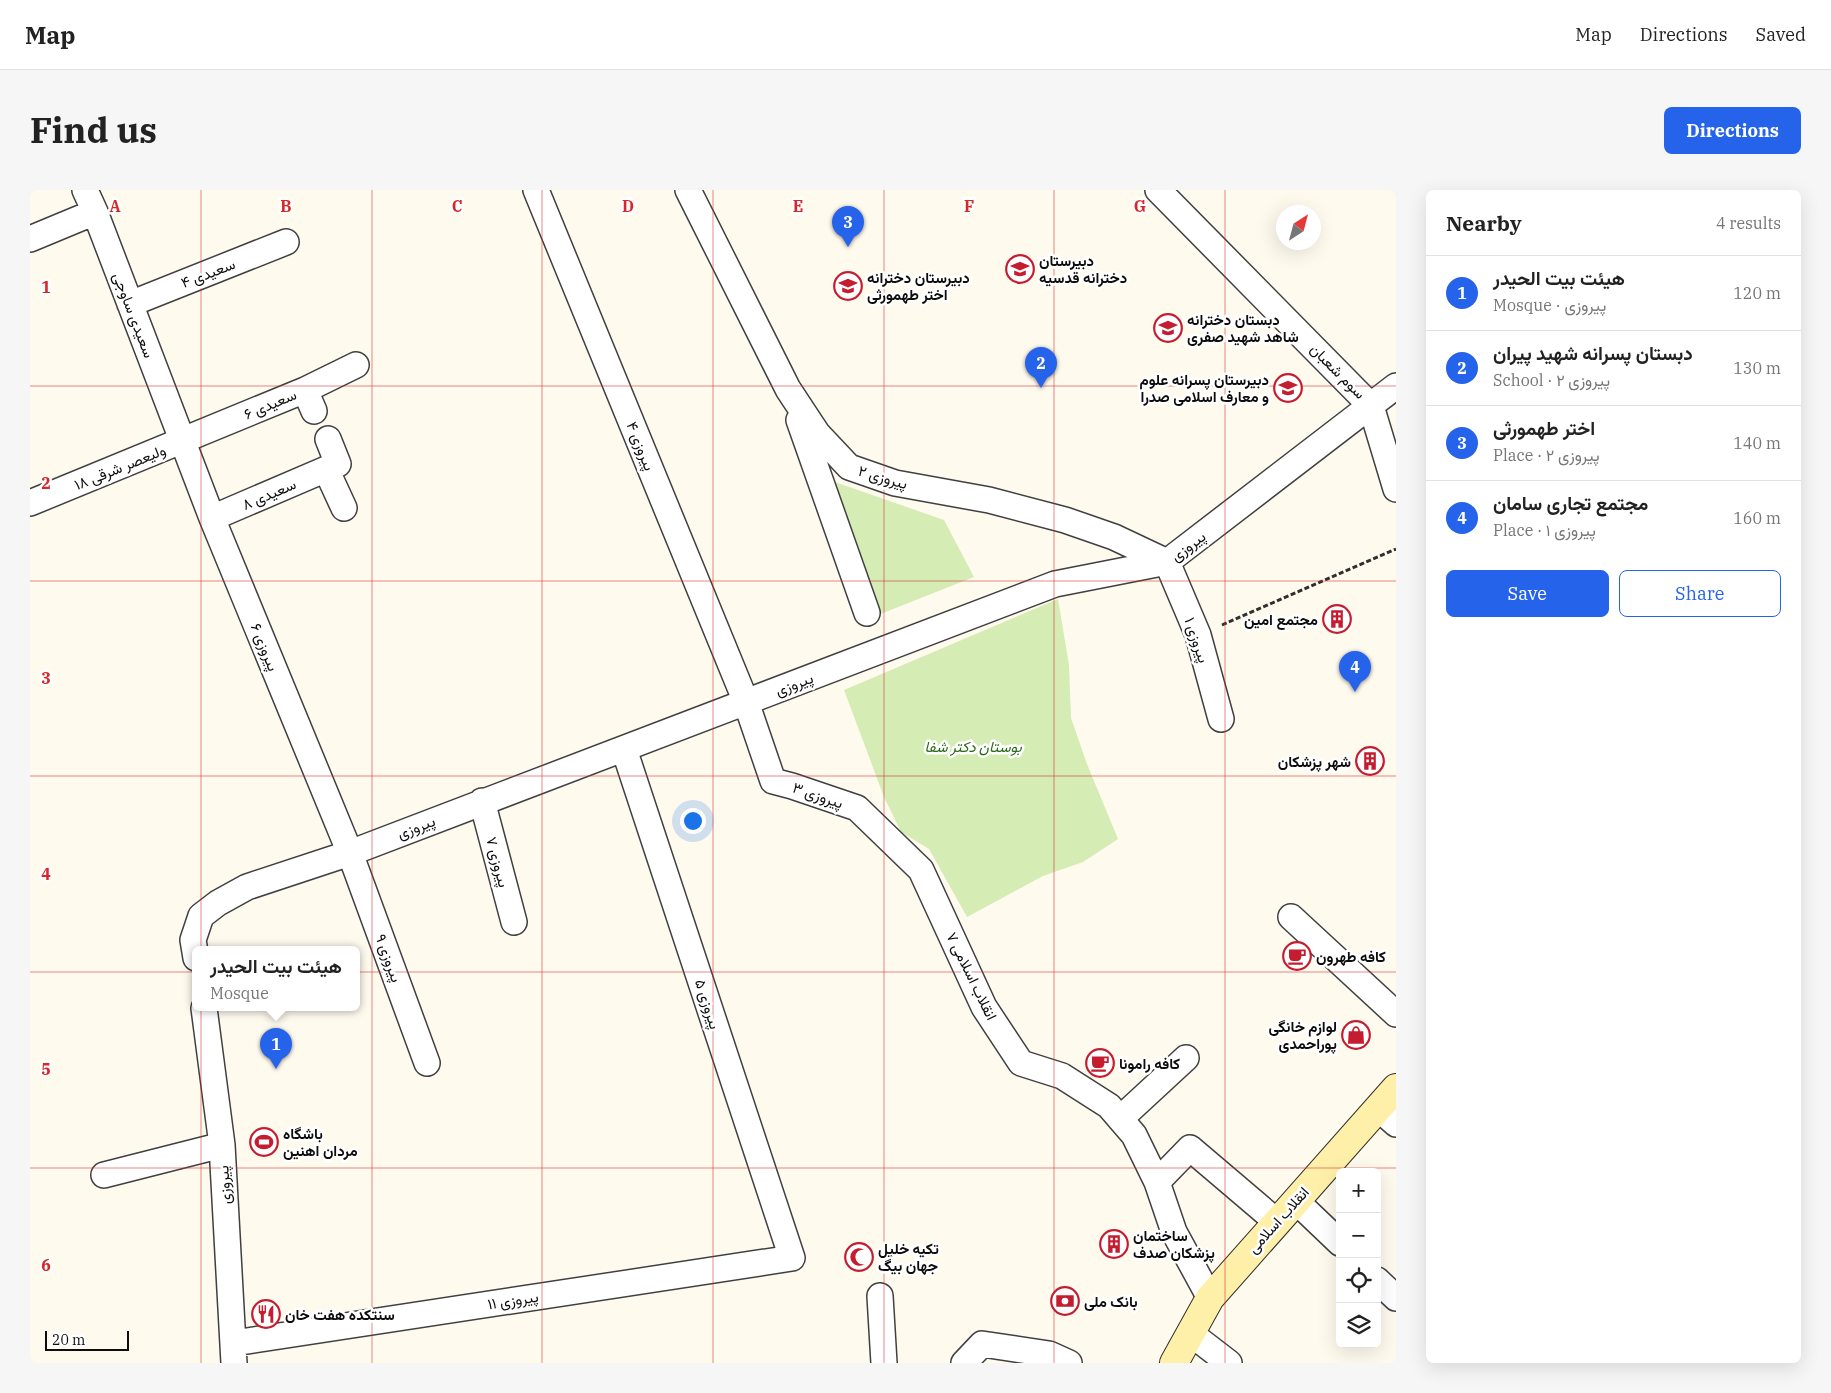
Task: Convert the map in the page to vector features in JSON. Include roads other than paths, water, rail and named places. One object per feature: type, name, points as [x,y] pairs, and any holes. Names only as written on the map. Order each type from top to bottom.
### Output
[{"type":"street","name":"پیروزی ۴","points":[[536,190],[746,702]]},
{"type":"street","name":"سوم شعبان","points":[[1158,190],[1371,406],[1396,489]]},
{"type":"street","name":"پیروزی ۲","points":[[696,193],[788,389],[818,433],[849,467],[895,483],[989,500],[1065,520],[1114,537],[1167,562]]},
{"type":"street","points":[[30,239],[90,201]]},
{"type":"street","name":"سعیدی ساوجی","points":[[90,201],[182,441]]},
{"type":"street","name":"سعیدی ۴","points":[[130,304],[286,242]]},
{"type":"street","name":"سعیدی ۶","points":[[182,441],[309,400],[356,366]]},
{"type":"street","name":"پیروزی","points":[[195,946],[194,940],[201,916],[218,903],[247,886],[350,853],[482,801],[624,749],[1055,584],[1167,562],[1396,386]]},
{"type":"street","points":[[788,389],[867,613]]},
{"type":"street","points":[[328,439],[338,464],[326,469],[344,508]]},
{"type":"street","name":"ولیعصر شرقی ۱۸","points":[[30,503],[182,441]]},
{"type":"street","name":"پیروزی ۶","points":[[182,441],[350,853]]},
{"type":"street","name":"سعیدی ۸","points":[[212,518],[326,469]]},
{"type":"street","name":"پیروزی ۱","points":[[1167,562],[1198,635],[1221,719]]},
{"type":"street","name":"پیروزی ۳","points":[[746,702],[773,781],[857,808],[921,870]]},
{"type":"street","name":"پیروزی ۵","points":[[624,749],[792,1258]]},
{"type":"street","name":"پیروزی ۷","points":[[482,801],[514,922]]},
{"type":"street","name":"پیروزی ۹","points":[[350,853],[427,1063]]},
{"type":"street","name":"انقلاب اسلامی ۷","points":[[921,870],[984,1007],[1021,1063],[1062,1076],[1109,1106],[1134,1135],[1157,1182],[1174,1232],[1210,1298]]},
{"type":"street","points":[[1291,917],[1396,1014]]},
{"type":"street","name":"پیروزی","points":[[204,1011],[222,1145],[234,1353]]},
{"type":"street","points":[[1120,1119],[1186,1058]]},
{"type":"street","name":"انقلاب اسلامی","points":[[1174,1363],[1210,1298],[1296,1201],[1387,1116],[1396,1088]]},
{"type":"street","points":[[104,1175],[222,1145]]},
{"type":"street","points":[[1157,1182],[1190,1148],[1277,1222]]},
{"type":"street","points":[[1296,1201],[1336,1239]]},
{"type":"street","name":"پیروزی ۱۱","points":[[234,1353],[792,1258]]},
{"type":"street","points":[[1381,1284],[1396,1298]]},
{"type":"street","points":[[880,1296],[884,1363]]},
{"type":"street","points":[[1190,1333],[1229,1363]]},
{"type":"street","points":[[964,1363],[982,1344],[1049,1354],[1069,1363]]},
{"type":"place","name":"اختر طهمورثی","points":[[848,247]]},
{"type":"place","name":"دبیرستان دخترانه قدسیه","points":[[1020,269]]},
{"type":"place","name":"دبیرستان دخترانه اختر طهمورثی","points":[[848,286]]},
{"type":"place","name":"دبستان دخترانه شاهد شهید صفری","points":[[1168,328]]},
{"type":"place","name":"دبستان پسرانه شهید پیران","points":[[1041,388]]},
{"type":"place","name":"دبیرستان پسرانه علوم و معارف اسلامی صدرا","points":[[1288,388]]},
{"type":"place","name":"مجتمع امین","points":[[1337,619]]},
{"type":"place","name":"مجتمع تجاری سامان","points":[[1355,692]]},
{"type":"place","name":"شهر پزشکان","points":[[1370,761]]},
{"type":"place","name":"کافه طهرون","points":[[1297,956]]},
{"type":"place","name":"لوازم خانگی پوراحمدی","points":[[1356,1035]]},
{"type":"place","name":"کافه رامونا","points":[[1100,1063]]},
{"type":"place","name":"هیئت بیت الحیدر","points":[[276,1069]]},
{"type":"place","name":"باشگاه مردان اهنین","points":[[264,1142]]},
{"type":"place","name":"ساختمان پزشکان صدف","points":[[1114,1244]]},
{"type":"place","name":"تکیه خلیل جهان بیگ","points":[[859,1257]]},
{"type":"place","name":"بانک ملی","points":[[1065,1301]]},
{"type":"place","name":"سنتکده هفت خان","points":[[266,1314]]},
{"type":"park label","name":"بوستان دکتر شفا","points":[[973,746]]}]
